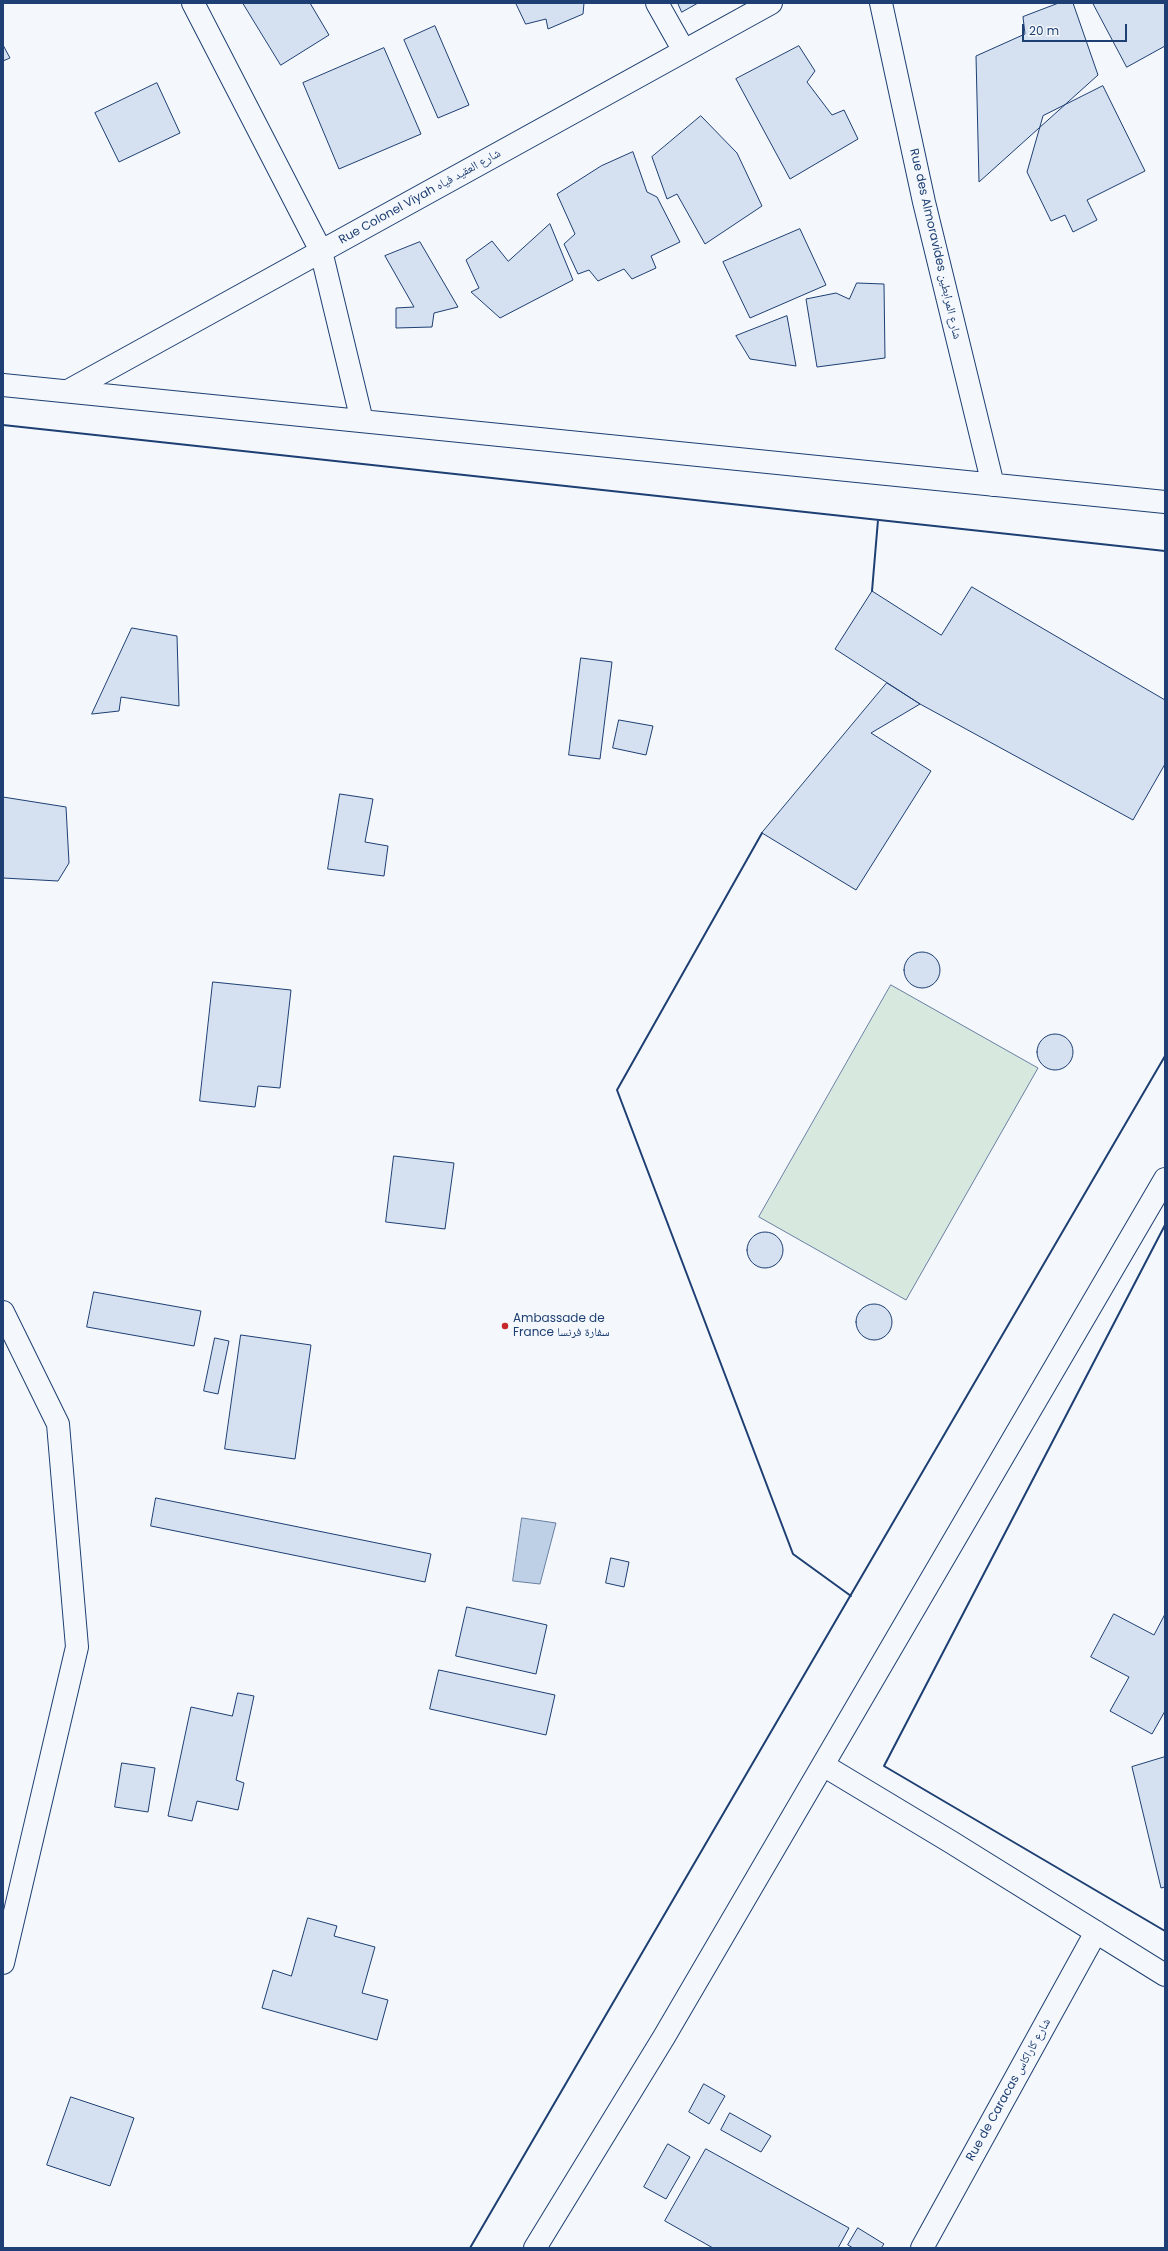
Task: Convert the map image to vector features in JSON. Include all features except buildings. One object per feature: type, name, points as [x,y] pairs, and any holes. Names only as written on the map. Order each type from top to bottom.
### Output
[{"type":"street","points":[[193,3],[321,251],[362,421]]},
{"type":"street","points":[[657,3],[684,51]]},
{"type":"street","name":"Rue Colonel Viyah شارع العقيد فياه","points":[[68,391],[771,3]]},
{"type":"street","name":"Rue des Almoravides شارع المرابطين","points":[[881,3],[924,202],[993,485]]},
{"type":"street","points":[[3,385],[1165,502]]},
{"type":"street","points":[[535,2248],[664,2037],[1165,1179]]},
{"type":"street","points":[[3,1312],[58,1424],[78,1647],[3,1963]]},
{"type":"street","points":[[823,1765],[1165,1975]]},
{"type":"street","name":"Rue de Caracas شارع كاراكاس","points":[[922,2248],[1096,1932]]},
{"type":"shaded area","points":[[891,985],[1038,1068],[906,1300],[759,1217]]},
{"type":"water","points":[[522,1518],[556,1523],[540,1584],[513,1581]]},
{"type":"wall","points":[[3,425],[1165,551]]},
{"type":"wall","points":[[872,591],[878,520]]},
{"type":"wall","points":[[762,833],[617,1090],[793,1554],[851,1596]]},
{"type":"wall","points":[[470,2248],[1165,1056]]},
{"type":"wall","points":[[1165,1225],[884,1766],[1165,1931]]},
{"type":"place","name":"Ambassade de France سفارة فرنسا","points":[[505,1326]]}]
